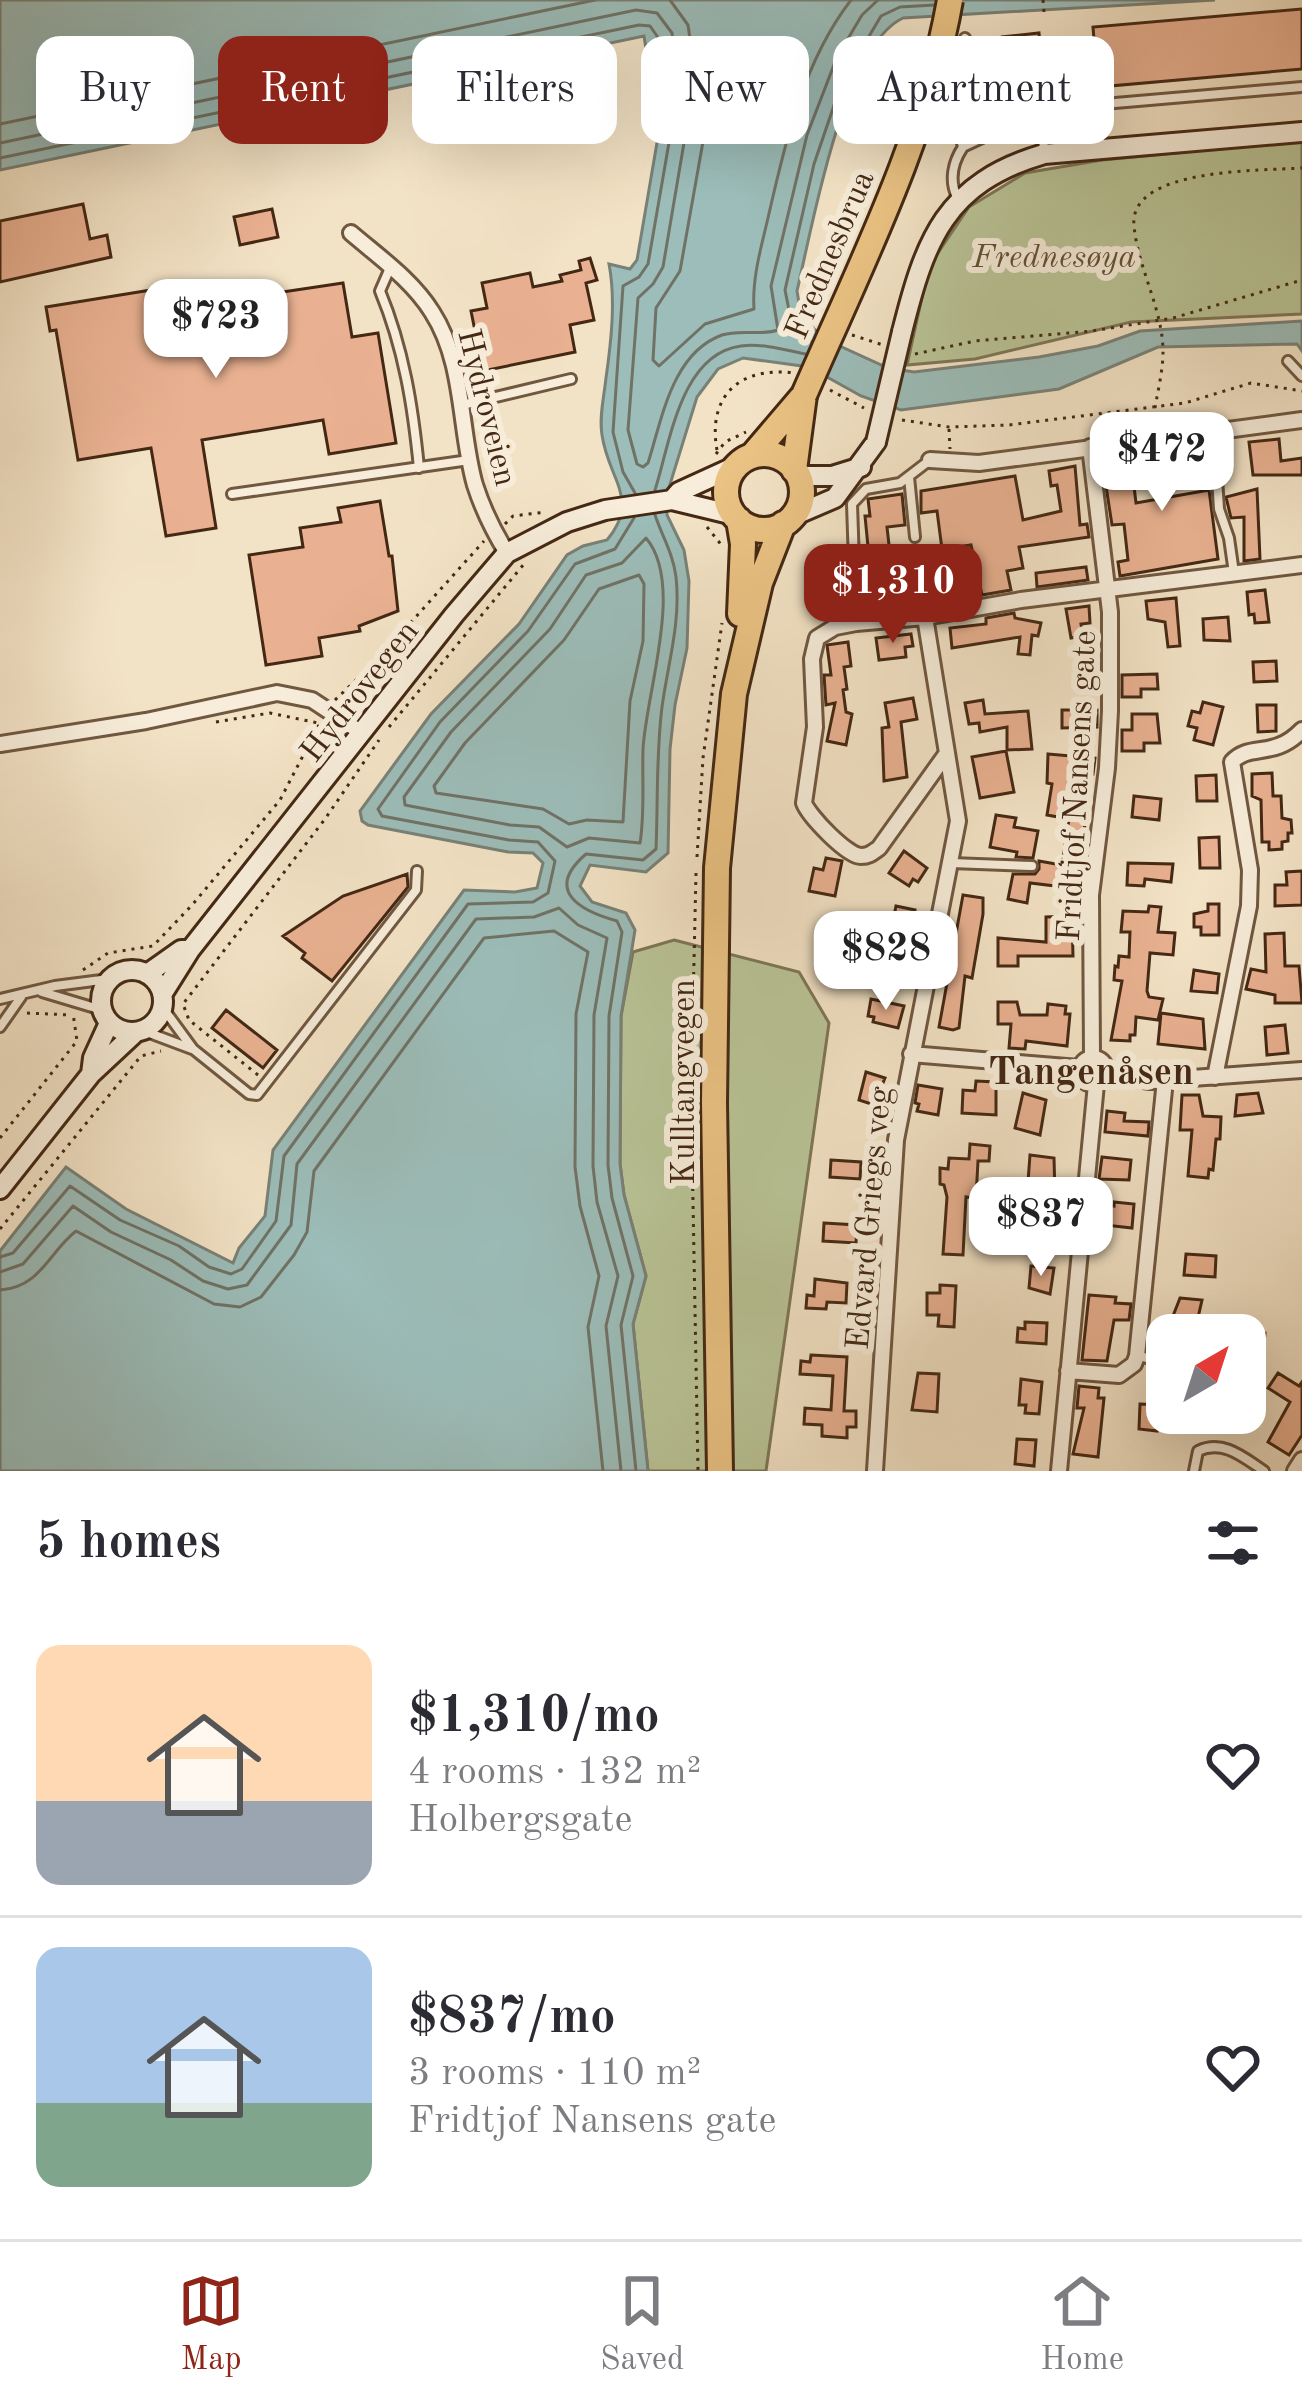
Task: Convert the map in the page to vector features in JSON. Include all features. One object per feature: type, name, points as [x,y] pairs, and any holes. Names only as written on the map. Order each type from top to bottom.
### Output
[{"type":"highway","name":"Frednesbrua","points":[[804,395],[906,153],[927,94],[950,0]]},
{"type":"highway","points":[[804,395],[796,473],[801,497],[788,520],[760,529],[736,517],[726,484],[746,451],[804,395]]},
{"type":"highway","points":[[746,451],[776,456],[796,473]]},
{"type":"highway","name":"Kulltangvegen","points":[[734,694],[743,578],[736,517]]},
{"type":"highway","name":"Kulltangvegen","points":[[720,1471],[714,957],[721,809],[734,694],[760,583],[788,520]]},
{"type":"street","points":[[788,520],[835,498],[876,442],[926,250],[958,198],[1004,168],[1044,154],[1302,132]]},
{"type":"street","name":"Hydroveien","points":[[351,233],[391,266],[435,315],[450,352],[474,482],[507,554]]},
{"type":"street","points":[[930,460],[979,463],[1302,420]]},
{"type":"street","name":"Fridtjof Nansens gate","points":[[1086,1063],[1090,896],[1110,743],[1108,592],[1090,446]]},
{"type":"street","points":[[736,517],[672,500],[746,451]]},
{"type":"street","points":[[796,473],[832,476],[860,467]]},
{"type":"street","name":"Hydrovegen","points":[[163,1001],[190,950],[507,554],[566,522],[605,510],[672,500]]},
{"type":"street","points":[[947,753],[873,853],[850,854],[808,813],[804,802],[816,712],[813,648],[825,631],[856,622],[926,617],[1021,600],[1302,565]]},
{"type":"street","name":"Edvard Griegs veg","points":[[874,1471],[896,1140],[958,821],[926,617]]},
{"type":"street","points":[[0,744],[146,721],[262,694],[296,695],[362,733]]},
{"type":"street","points":[[1215,1077],[1250,905],[1250,870],[1232,762],[1243,753],[1276,750],[1302,730]]},
{"type":"street","name":"Hydrovegen","points":[[147,974],[181,950],[190,950]]},
{"type":"street","points":[[0,1190],[91,1074],[156,1022],[163,1001],[147,974],[127,970],[110,980],[101,994],[105,1016],[91,1074]]},
{"type":"street","points":[[105,1016],[121,1031],[139,1032]]},
{"type":"street","points":[[911,1054],[1103,1062],[1059,1471]]},
{"type":"street","points":[[1086,1063],[1083,1081],[1302,1070]]},
{"type":"street","points":[[1068,1371],[1119,1375],[1137,1356],[1165,1080]]},
{"type":"street","points":[[1295,1471],[1302,1460]]},
{"type":"lane","points":[[1114,103],[1302,87]]},
{"type":"lane","points":[[958,198],[953,169],[962,144]]},
{"type":"lane","points":[[963,147],[970,144]]},
{"type":"lane","points":[[1044,144],[1044,154]]},
{"type":"lane","points":[[391,266],[380,291],[396,331],[412,399],[419,468]]},
{"type":"lane","points":[[1288,362],[1302,376]]},
{"type":"lane","points":[[461,406],[571,380]]},
{"type":"lane","points":[[1214,433],[1219,509],[1234,574]]},
{"type":"lane","points":[[232,494],[470,460]]},
{"type":"lane","points":[[856,622],[852,504],[866,489],[901,483],[930,460]]},
{"type":"lane","points":[[909,477],[916,537]]},
{"type":"lane","points":[[951,863],[1032,866]]},
{"type":"lane","points":[[163,1001],[193,1049],[252,1096],[268,1084],[416,890],[417,871]]},
{"type":"lane","points":[[0,999],[110,980]]},
{"type":"lane","points":[[40,992],[105,1016]]},
{"type":"lane","points":[[0,1027],[21,995]]},
{"type":"lane","points":[[139,1032],[193,1049]]},
{"type":"lane","points":[[1137,1356],[1146,1358]]},
{"type":"lane","points":[[1194,1471],[1198,1451],[1214,1446],[1232,1450],[1264,1471]]},
{"type":"path","points":[[1043,0],[1044,12]]},
{"type":"path","points":[[1155,408],[1163,352],[1134,226],[1138,204],[1153,190],[1174,182],[1229,172],[1302,168]]},
{"type":"path","points":[[901,341],[914,354],[975,341],[1092,331],[1198,312],[1302,280]]},
{"type":"path","points":[[843,332],[886,346]]},
{"type":"path","points":[[918,423],[1009,425],[1155,408],[1185,404],[1251,383],[1302,391]]},
{"type":"path","points":[[1109,411],[1113,444]]},
{"type":"path","points":[[949,427],[952,461]]},
{"type":"path","points":[[709,464],[725,442],[746,451]]},
{"type":"path","points":[[153,946],[280,800],[329,710],[513,517],[560,507]]},
{"type":"path","points":[[268,1084],[189,1020],[184,1004],[325,819],[383,733],[503,586],[532,558]]},
{"type":"path","points":[[13,1012],[73,1015]]},
{"type":"path","points":[[0,1138],[77,1041]]},
{"type":"path","points":[[0,1229],[141,1056]]},
{"type":"green space","name":"Frednesøya","points":[[1302,141],[1302,314],[1131,322],[975,359],[907,365],[929,266],[969,207],[1025,173],[1102,160]]},
{"type":"green space","points":[[674,940],[799,972],[829,1023],[766,1471],[648,1471],[633,1324],[646,1276],[620,1164],[621,1016],[633,952]]},
{"type":"water","points":[[0,0],[1215,0],[903,18],[881,36],[833,36],[833,141],[797,291],[800,309],[831,342],[888,368],[914,372],[1039,357],[1098,346],[1140,331],[1302,321],[1302,351],[1297,344],[1158,347],[1059,389],[901,410],[861,396],[809,367],[743,358],[718,369],[697,397],[667,494],[667,515],[684,550],[689,581],[687,648],[670,749],[668,853],[646,872],[590,865],[580,886],[592,902],[626,913],[635,930],[621,1016],[620,1164],[646,1276],[633,1324],[648,1471],[0,1471],[0,1251],[66,1167],[126,1209],[233,1263],[265,1216],[273,1150],[464,890],[537,888],[543,863],[533,853],[368,825],[360,811],[431,714],[519,624],[567,555],[607,540],[617,526],[622,501],[601,428],[612,321],[609,264],[630,269],[637,260],[657,144],[809,144],[809,36],[641,36],[617,42],[617,36],[412,36],[412,84],[388,89],[388,36],[218,36],[218,125],[194,130],[194,36],[36,36],[36,144],[125,144],[0,170]]},
{"type":"building","points":[[1302,9],[1302,69],[1114,86],[1114,36],[1094,36],[1093,27]]},
{"type":"building","points":[[83,204],[90,239],[107,235],[111,257],[0,282],[0,221]]},
{"type":"building","points":[[272,209],[278,237],[240,245],[234,217]]},
{"type":"building","points":[[590,258],[597,280],[586,283],[594,320],[570,325],[575,352],[483,371],[471,311],[487,308],[482,283],[530,273],[533,287],[562,281],[560,275],[581,270],[579,261]]},
{"type":"building","points":[[343,283],[352,337],[378,333],[396,443],[329,454],[323,420],[202,440],[216,528],[166,536],[151,448],[78,460],[56,330],[50,331],[46,307],[151,290],[155,311]]},
{"type":"building","points":[[1279,439],[1281,461],[1302,458],[1302,475],[1253,475],[1249,442]]},
{"type":"building","points":[[1205,447],[1207,472],[1133,478],[1136,503],[1209,490],[1218,559],[1120,576],[1118,562],[1128,560],[1124,524],[1112,525],[1108,460]]},
{"type":"building","points":[[1075,466],[1080,525],[1087,524],[1089,537],[1019,547],[1023,568],[1007,571],[1011,590],[982,595],[971,545],[942,549],[937,511],[921,513],[921,491],[1015,476],[1023,520],[1061,511],[1057,485],[1051,486],[1049,471]]},
{"type":"building","points":[[1257,489],[1260,559],[1244,561],[1244,517],[1231,518],[1226,497]]},
{"type":"building","points":[[902,494],[905,525],[887,527],[890,554],[869,557],[868,499]]},
{"type":"building","points":[[380,501],[398,611],[359,626],[360,631],[319,638],[322,656],[266,665],[249,555],[303,547],[300,528],[341,522],[338,508]]},
{"type":"building","points":[[900,556],[904,589],[923,586],[926,604],[877,608],[874,588],[886,587],[883,559]]},
{"type":"building","points":[[1086,567],[1088,580],[1037,587],[1036,573]]},
{"type":"building","points":[[1265,590],[1269,622],[1255,623],[1254,614],[1249,615],[1247,592]]},
{"type":"building","points":[[1176,598],[1180,646],[1168,647],[1165,622],[1148,619],[1146,601]]},
{"type":"building","points":[[1089,606],[1090,623],[1081,624],[1083,636],[1071,638],[1066,609]]},
{"type":"building","points":[[1014,613],[1015,618],[1041,623],[1038,636],[1032,635],[1030,655],[1018,654],[1020,637],[952,648],[950,628],[986,624],[986,618]]},
{"type":"building","points":[[1228,617],[1230,641],[1204,640],[1203,619]]},
{"type":"building","points":[[911,634],[913,646],[905,647],[906,657],[879,660],[876,638]]},
{"type":"building","points":[[848,642],[851,666],[844,667],[847,689],[843,690],[846,712],[852,714],[846,745],[827,741],[835,703],[826,705],[824,675],[831,675],[827,645]]},
{"type":"building","points":[[1276,661],[1277,681],[1254,682],[1253,662]]},
{"type":"building","points":[[1157,674],[1158,689],[1141,689],[1141,697],[1122,697],[1122,675]]},
{"type":"building","points":[[913,698],[917,719],[901,722],[907,777],[884,781],[882,728],[889,727],[885,703]]},
{"type":"building","points":[[983,700],[985,714],[1028,711],[1032,749],[1007,750],[1007,727],[980,732],[979,723],[969,724],[965,703]]},
{"type":"building","points":[[1203,702],[1223,707],[1213,745],[1194,740],[1197,728],[1188,726],[1192,711],[1200,713]]},
{"type":"building","points":[[1257,705],[1276,705],[1276,731],[1258,732]]},
{"type":"building","points":[[1062,710],[1097,710],[1097,727],[1062,728]]},
{"type":"building","points":[[1132,714],[1157,714],[1160,743],[1144,743],[1144,751],[1122,751],[1122,730],[1132,730]]},
{"type":"building","points":[[1006,751],[1014,792],[980,798],[972,757]]},
{"type":"building","points":[[1048,754],[1095,758],[1093,774],[1085,773],[1080,798],[1089,800],[1079,860],[1063,857],[1069,819],[1047,815],[1052,784],[1047,783]]},
{"type":"building","points":[[1272,773],[1273,796],[1281,796],[1282,818],[1291,820],[1292,833],[1282,842],[1282,849],[1269,850],[1269,842],[1262,842],[1261,800],[1252,796],[1252,774]]},
{"type":"building","points":[[1216,775],[1217,801],[1197,801],[1196,776]]},
{"type":"building","points":[[1134,796],[1161,799],[1159,820],[1132,817]]},
{"type":"building","points":[[996,815],[1016,818],[1014,827],[1038,831],[1033,858],[990,847]]},
{"type":"building","points":[[1219,837],[1220,868],[1200,868],[1199,838]]},
{"type":"building","points":[[904,851],[927,868],[909,886],[889,873]]},
{"type":"building","points":[[826,858],[842,861],[835,896],[809,891],[814,868],[823,870]]},
{"type":"building","points":[[1039,861],[1067,866],[1064,887],[1030,883],[1027,903],[1008,899],[1013,874],[1035,874]]},
{"type":"building","points":[[1128,863],[1173,864],[1171,882],[1145,879],[1144,886],[1127,885]]},
{"type":"building","points":[[1302,871],[1302,905],[1275,906],[1275,885],[1287,885],[1286,872]]},
{"type":"building","points":[[407,874],[408,887],[332,981],[283,936],[343,896]]},
{"type":"building","points":[[963,895],[983,898],[983,914],[972,978],[965,976],[959,1028],[953,1030],[939,1027]]},
{"type":"building","points":[[1208,904],[1219,904],[1219,935],[1201,935],[1201,927],[1194,927],[1194,914],[1208,911]]},
{"type":"building","points":[[896,906],[915,910],[908,944],[889,940]]},
{"type":"building","points":[[1149,906],[1161,907],[1158,932],[1175,933],[1173,955],[1150,953],[1147,991],[1149,997],[1163,999],[1158,1020],[1136,1017],[1130,1041],[1111,1040],[1122,981],[1114,980],[1115,966],[1119,956],[1129,957],[1130,932],[1121,932],[1123,911],[1148,912]]},
{"type":"building","points":[[1072,916],[1073,956],[1018,956],[1018,966],[998,966],[998,938],[1046,942],[1046,917]]},
{"type":"building","points":[[1284,933],[1285,966],[1299,966],[1302,1003],[1275,1003],[1275,995],[1246,989],[1251,969],[1266,972],[1265,934]]},
{"type":"building","points":[[1194,970],[1219,974],[1217,993],[1191,991]]},
{"type":"building","points":[[871,999],[904,1006],[898,1028],[873,1022],[874,1017],[868,1016]]},
{"type":"building","points":[[998,1002],[1017,1002],[1020,1015],[1047,1015],[1048,1004],[1066,1006],[1065,1014],[1070,1014],[1067,1046],[1026,1041],[1025,1049],[1009,1048],[1011,1024],[998,1024]]},
{"type":"building","points":[[226,1010],[277,1050],[263,1068],[212,1028]]},
{"type":"building","points":[[1161,1013],[1203,1019],[1205,1049],[1158,1044]]},
{"type":"building","points":[[1285,1025],[1288,1053],[1267,1055],[1265,1027]]},
{"type":"building","points":[[866,1072],[885,1078],[874,1105],[859,1100]]},
{"type":"building","points":[[976,1081],[996,1082],[996,1115],[962,1113],[963,1090],[975,1091]]},
{"type":"building","points":[[918,1085],[942,1089],[938,1115],[917,1111]]},
{"type":"building","points":[[1023,1093],[1046,1100],[1040,1135],[1015,1128]]},
{"type":"building","points":[[1258,1093],[1263,1113],[1235,1116],[1237,1095]]},
{"type":"building","points":[[1182,1095],[1199,1095],[1203,1116],[1221,1117],[1220,1139],[1216,1139],[1208,1178],[1188,1176],[1192,1130],[1180,1130]]},
{"type":"building","points":[[1107,1111],[1125,1113],[1124,1121],[1149,1122],[1148,1136],[1105,1132]]},
{"type":"building","points":[[970,1144],[990,1146],[989,1161],[978,1161],[976,1198],[966,1197],[963,1255],[943,1254],[947,1197],[940,1184],[940,1168],[948,1169],[949,1158],[969,1159]]},
{"type":"building","points":[[1030,1155],[1054,1158],[1056,1234],[1034,1232],[1037,1183],[1028,1182]]},
{"type":"building","points":[[1102,1157],[1131,1160],[1129,1180],[1099,1179]]},
{"type":"building","points":[[831,1160],[861,1162],[860,1179],[830,1177]]},
{"type":"building","points":[[1114,1202],[1134,1204],[1132,1228],[1096,1224],[1097,1204],[1114,1206]]},
{"type":"building","points":[[824,1223],[857,1225],[856,1243],[823,1241]]},
{"type":"building","points":[[1186,1254],[1216,1256],[1215,1277],[1184,1275]]},
{"type":"building","points":[[1031,1266],[1054,1268],[1050,1294],[1029,1288]]},
{"type":"building","points":[[815,1279],[847,1283],[846,1303],[806,1308],[807,1295],[814,1296]]},
{"type":"building","points":[[940,1285],[956,1286],[954,1327],[938,1326],[939,1315],[927,1315],[927,1293],[940,1293]]},
{"type":"building","points":[[1089,1295],[1116,1297],[1115,1303],[1131,1304],[1129,1320],[1114,1320],[1107,1361],[1082,1360]]},
{"type":"building","points":[[1180,1298],[1202,1300],[1199,1314],[1174,1314]]},
{"type":"building","points":[[1025,1322],[1047,1323],[1046,1344],[1017,1342],[1018,1328],[1025,1329]]},
{"type":"building","points":[[811,1355],[847,1357],[844,1411],[856,1411],[856,1427],[847,1427],[847,1438],[822,1436],[822,1425],[804,1424],[805,1408],[831,1410],[833,1376],[800,1374],[801,1361],[810,1362]]},
{"type":"building","points":[[918,1373],[939,1374],[937,1412],[912,1410]]},
{"type":"building","points":[[1278,1373],[1299,1386],[1302,1382],[1302,1435],[1289,1455],[1268,1442],[1290,1402],[1268,1388]]},
{"type":"building","points":[[1021,1379],[1042,1382],[1039,1414],[1025,1413],[1026,1405],[1019,1405]]},
{"type":"building","points":[[1079,1386],[1099,1388],[1098,1398],[1104,1398],[1098,1457],[1073,1454],[1084,1408],[1077,1408]]},
{"type":"building","points":[[1140,1404],[1146,1404],[1146,1430],[1139,1429]]},
{"type":"building","points":[[1017,1439],[1036,1440],[1034,1466],[1015,1464]]},
{"type":"district","name":"Tangenåsen","points":[[1091,1070]]}]
